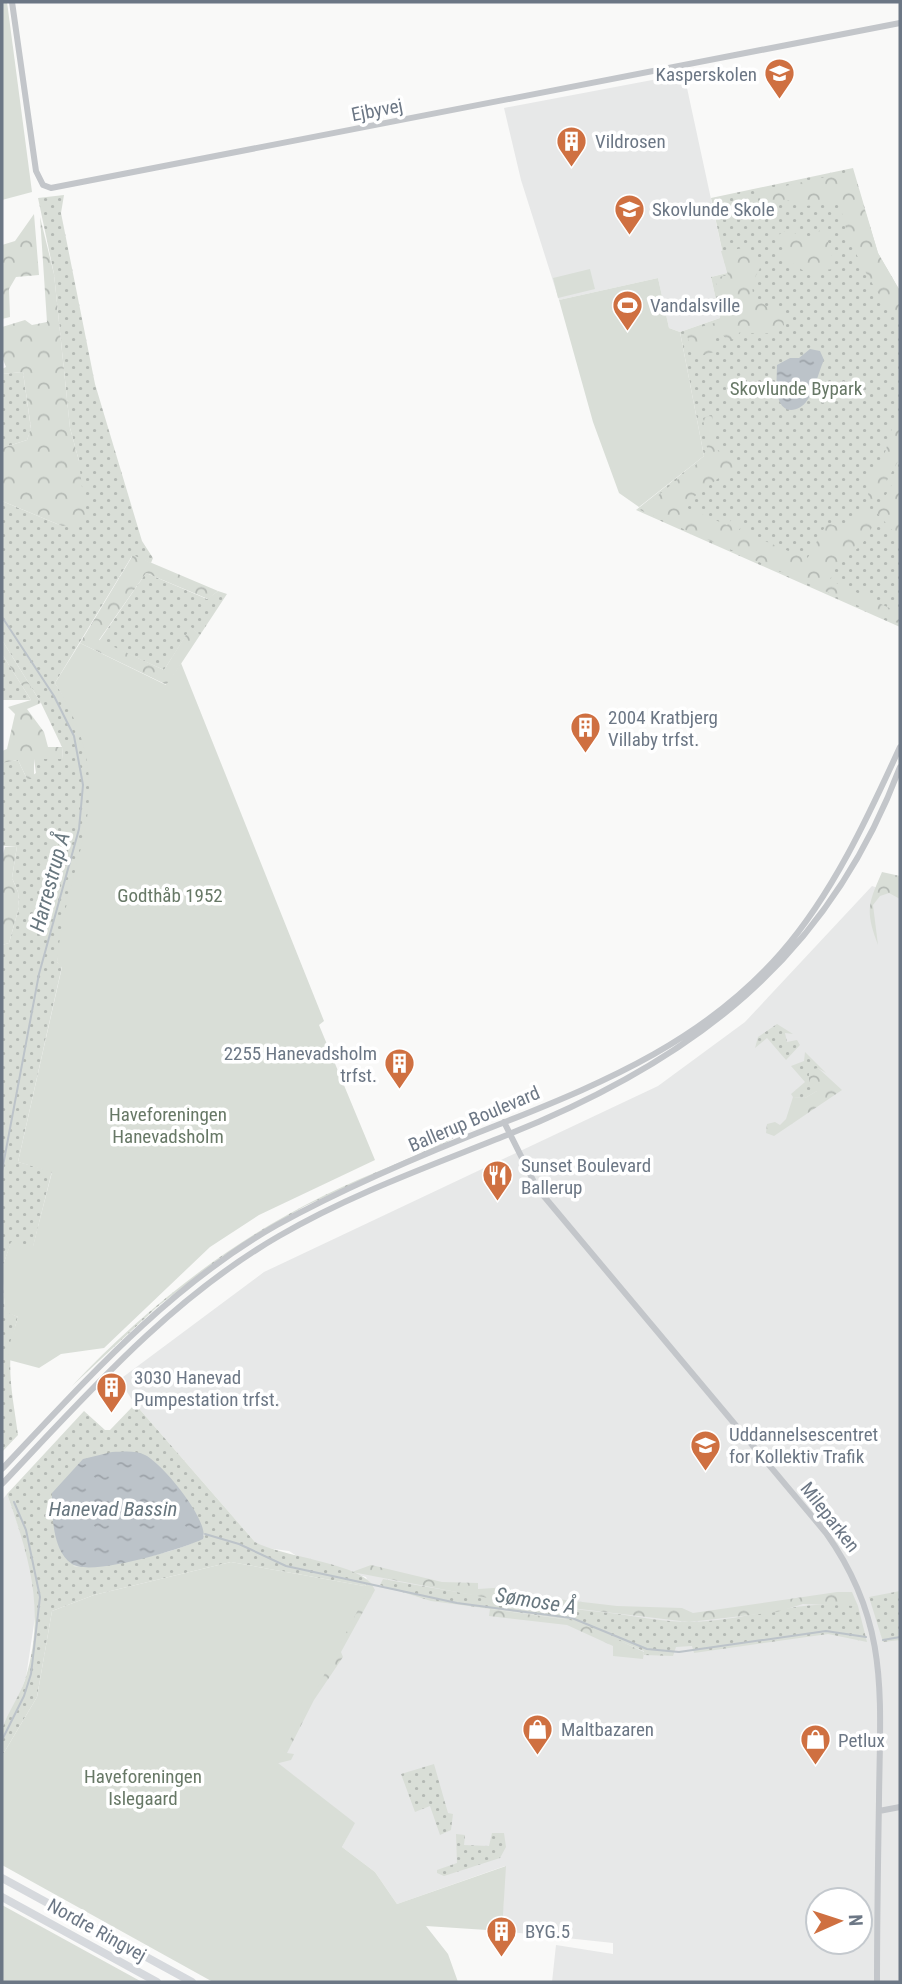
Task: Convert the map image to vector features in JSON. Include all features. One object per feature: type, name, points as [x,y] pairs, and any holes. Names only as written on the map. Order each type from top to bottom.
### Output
[{"type":"main road","name":"Nordre Ringvej","points":[[2,1878],[192,1982]]},
{"type":"main road","name":"Nordre Ringvej","points":[[2,1897],[157,1982]]},
{"type":"street","name":"Ejbyvej","points":[[12,2],[36,171],[43,185],[51,188],[900,23]]},
{"type":"street","name":"Ballerup Boulevard","points":[[2,1469],[132,1334],[230,1255],[275,1227],[338,1194],[504,1122],[600,1084],[677,1043],[750,985],[780,954],[818,902],[900,747]]},
{"type":"street","name":"Ballerup Boulevard","points":[[2,1484],[139,1340],[176,1307],[235,1263],[282,1234],[352,1198],[509,1135],[640,1073],[700,1034],[755,989],[827,907],[872,837],[900,767]]},
{"type":"street","name":"Mileparken","points":[[504,1122],[537,1188],[826,1533],[850,1570],[866,1606],[879,1664],[877,1982]]},
{"type":"street","points":[[878,1811],[900,1807]]},
{"type":"shaded area","name":"Skovlunde Skole","points":[[684,74],[727,273],[711,277],[720,318],[680,332],[669,328],[658,278],[559,300],[521,180],[504,108]]},
{"type":"shaded area","points":[[872,886],[900,895],[900,1982],[552,1982],[556,1945],[613,1954],[613,1943],[502,1931],[505,1866],[397,1904],[375,1872],[342,1847],[354,1823],[277,1763],[370,1587],[366,1577],[300,1558],[289,1551],[266,1548],[255,1542],[135,1404],[119,1380],[264,1272],[658,1086],[745,1022]]},
{"type":"shaded area","points":[[7,1494],[26,1548],[37,1604],[26,1677],[15,1707],[2,1730],[2,1500]]},
{"type":"green space","points":[[2,2],[7,2],[32,192],[2,200]]},
{"type":"green space","name":"Skovlunde Bypark","points":[[853,168],[878,253],[900,291],[900,627],[636,510],[704,456],[680,332],[720,318],[711,277],[727,273],[711,198]]},
{"type":"green space","points":[[853,171],[878,253],[900,291],[900,324],[862,266],[843,219],[840,203],[804,206],[795,199],[762,207],[758,192]]},
{"type":"green space","points":[[64,195],[61,213],[95,384],[142,541],[153,558],[151,563],[132,556],[55,683],[81,730],[88,758],[89,817],[85,846],[57,962],[62,966],[18,1162],[52,1171],[33,1247],[11,1243],[2,1268],[2,945],[9,943],[19,907],[18,892],[12,878],[17,846],[2,846],[2,763],[18,760],[27,779],[36,773],[34,759],[63,759],[62,747],[41,703],[2,640],[2,501],[62,526],[79,461],[70,428],[54,274],[38,198]]},
{"type":"green space","points":[[34,214],[39,275],[16,277],[9,289],[10,317],[2,319],[2,245],[15,241]]},
{"type":"green space","points":[[40,217],[54,274],[70,428],[79,461],[86,523],[62,526],[2,501],[2,448],[27,440],[31,428],[23,372],[2,374],[2,369],[6,367],[2,357],[2,327],[25,320],[32,325],[47,322]]},
{"type":"green space","points":[[824,227],[834,265],[833,269],[825,270],[817,280],[783,257],[789,247],[778,235],[787,230],[809,239]]},
{"type":"green space","points":[[745,248],[760,268],[752,283],[753,295],[766,306],[782,312],[784,325],[769,333],[740,332],[735,339],[727,340],[722,334],[711,336],[714,352],[693,358],[686,331],[718,322],[723,317],[715,278],[728,275],[721,251]]},
{"type":"green space","points":[[590,269],[595,289],[558,298],[553,278]]},
{"type":"green space","points":[[658,278],[669,328],[680,332],[704,456],[639,507],[619,493],[593,422],[559,300]]},
{"type":"green space","points":[[23,372],[31,429],[27,440],[2,448],[2,374]]},
{"type":"green space","points":[[900,414],[900,458],[873,504],[868,500],[869,476],[882,460],[891,430]]},
{"type":"green space","points":[[712,415],[718,451],[738,465],[734,476],[724,474],[695,496],[687,508],[727,525],[733,518],[743,523],[739,530],[807,559],[827,523],[846,529],[861,508],[878,517],[861,546],[836,564],[830,580],[900,613],[900,624],[640,510],[708,455],[703,418]]},
{"type":"green space","points":[[900,471],[900,539],[876,512]]},
{"type":"green space","points":[[133,555],[218,591],[208,599],[146,573],[99,640],[164,670],[191,627],[200,635],[167,685],[80,643]]},
{"type":"green space","points":[[146,573],[207,599],[218,591],[227,594],[200,635],[191,628],[164,670],[99,641]]},
{"type":"green space","points":[[2,640],[41,703],[27,709],[44,732],[48,747],[62,747],[63,759],[34,759],[34,779],[27,779],[18,760],[2,763],[2,751],[7,749],[15,714],[8,707],[31,700],[2,654]]},
{"type":"green space","points":[[80,643],[166,685],[181,663],[324,1021],[319,1025],[375,1160],[259,1215],[210,1247],[104,1348],[61,1354],[39,1368],[9,1360],[9,1346],[18,1317],[5,1312],[2,1268],[11,1242],[33,1246],[52,1172],[18,1162],[62,967],[57,962],[63,922],[86,822],[89,791],[86,758],[76,723],[55,683]]},
{"type":"green space","points":[[2,654],[31,700],[2,700]]},
{"type":"green space","points":[[17,846],[12,878],[18,892],[19,907],[9,943],[2,945],[2,858],[5,847]]},
{"type":"green space","points":[[882,872],[900,876],[900,899],[889,893],[880,896],[873,905],[878,945],[871,924],[870,908]]},
{"type":"green space","points":[[777,1024],[793,1034],[785,1033],[787,1042],[797,1040],[800,1045],[786,1060],[767,1038],[755,1048],[758,1037]]},
{"type":"green space","points":[[805,1052],[826,1073],[818,1068],[817,1091],[805,1098],[793,1097],[791,1094],[805,1082],[791,1066],[804,1061]]},
{"type":"green space","points":[[818,1068],[842,1090],[774,1136],[766,1133],[767,1124],[775,1122],[780,1125],[786,1119],[793,1097],[805,1098],[817,1091],[817,1085],[809,1083],[809,1070]]},
{"type":"green space","points":[[464,1131],[444,1144],[305,1206],[223,1256],[157,1307],[72,1386],[128,1330],[221,1256],[288,1214]]},
{"type":"green space","points":[[2,1270],[5,1311],[18,1317],[10,1362],[18,1435],[2,1452]]},
{"type":"green space","points":[[135,1404],[255,1542],[348,1570],[371,1583],[364,1586],[231,1562],[94,1595],[52,1611],[37,1697],[2,1756],[2,1729],[25,1680],[31,1655],[35,1608],[28,1563],[7,1494],[84,1411],[105,1430],[110,1430]],"holes":[[[205,1534],[184,1547],[143,1558],[101,1565],[73,1566]]]},
{"type":"green space","name":"Haveforeningen Islegaard","points":[[231,1562],[370,1587],[278,1763],[355,1823],[342,1847],[375,1872],[397,1904],[506,1866],[502,1931],[426,1926],[448,1954],[458,1982],[213,1982],[2,1865],[2,1756],[37,1697],[52,1611],[94,1595]]},
{"type":"green space","points":[[371,1565],[442,1582],[478,1583],[478,1589],[509,1587],[514,1594],[617,1606],[682,1608],[693,1613],[837,1592],[852,1592],[858,1606],[803,1604],[777,1612],[689,1622],[488,1598],[352,1572]]},
{"type":"green space","points":[[383,1579],[468,1594],[679,1622],[711,1621],[816,1605],[858,1606],[867,1642],[828,1634],[694,1653],[692,1646],[676,1647],[673,1656],[644,1655],[644,1651],[565,1619],[431,1601],[380,1585]]},
{"type":"green space","points":[[371,1583],[375,1590],[341,1652],[343,1657],[314,1700],[287,1753],[294,1754],[291,1760],[275,1764],[364,1586]]},
{"type":"green space","points":[[900,1591],[900,1640],[883,1642],[869,1597]]},
{"type":"green space","points":[[490,1609],[577,1621],[644,1652],[643,1659],[613,1656],[613,1646],[567,1625],[489,1616]]},
{"type":"green space","points":[[434,1764],[448,1813],[453,1814],[451,1830],[440,1835],[430,1806],[415,1812],[401,1774]]},
{"type":"green space","points":[[492,1833],[504,1833],[506,1847],[500,1858],[444,1876],[437,1873],[437,1870],[457,1863],[456,1834],[465,1835],[464,1845],[489,1846]]},
{"type":"green space","points":[[2,1905],[142,1982],[2,1982]]},
{"type":"water","points":[[810,349],[820,351],[824,360],[814,387],[802,406],[793,410],[785,408],[777,392],[777,365],[790,358],[799,358]]},
{"type":"water","name":"Hanevad Bassin","points":[[112,1452],[141,1453],[153,1460],[173,1480],[192,1507],[199,1519],[203,1539],[157,1555],[98,1567],[82,1567],[65,1558],[54,1532],[52,1493],[83,1459]]},
{"type":"waterway","name":"Harrestrup Å","points":[[2,617],[54,696],[74,736],[83,785],[79,829],[39,974],[2,1171]]},
{"type":"waterway","name":"Harrestrup Å","points":[[2,1740],[24,1696],[31,1674],[40,1597],[26,1530],[14,1502]]},
{"type":"waterway","name":"Sømose Å","points":[[205,1534],[239,1544],[286,1566],[457,1603],[572,1618],[647,1649],[679,1652],[826,1631],[866,1637]]},
{"type":"waterway","name":"Sømose Å","points":[[883,1640],[900,1637]]},
{"type":"place","name":"Kasperskolen","points":[[780,101]]},
{"type":"place","name":"Vildrosen","points":[[572,168]]},
{"type":"place","name":"Skovlunde Skole","points":[[629,236]]},
{"type":"place","name":"Vandalsville","points":[[627,332]]},
{"type":"place","name":"2004 Kratbjerg Villaby trfst.","points":[[585,755]]},
{"type":"place","name":"2255 Hanevadsholm trfst.","points":[[400,1091]]},
{"type":"place","name":"Sunset Boulevard Ballerup","points":[[498,1203]]},
{"type":"place","name":"3030 Hanevad Pumpestation trfst.","points":[[111,1415]]},
{"type":"place","name":"Uddannelsescentret for Kollektiv Trafik","points":[[706,1472]]},
{"type":"place","name":"Maltbazaren","points":[[538,1756]]},
{"type":"place","name":"Petlux","points":[[815,1767]]},
{"type":"place","name":"BYG.5","points":[[502,1958]]},
{"type":"park label","name":"Godthåb 1952","points":[[170,895]]},
{"type":"park label","name":"Haveforeningen Hanevadsholm","points":[[168,1125]]}]
